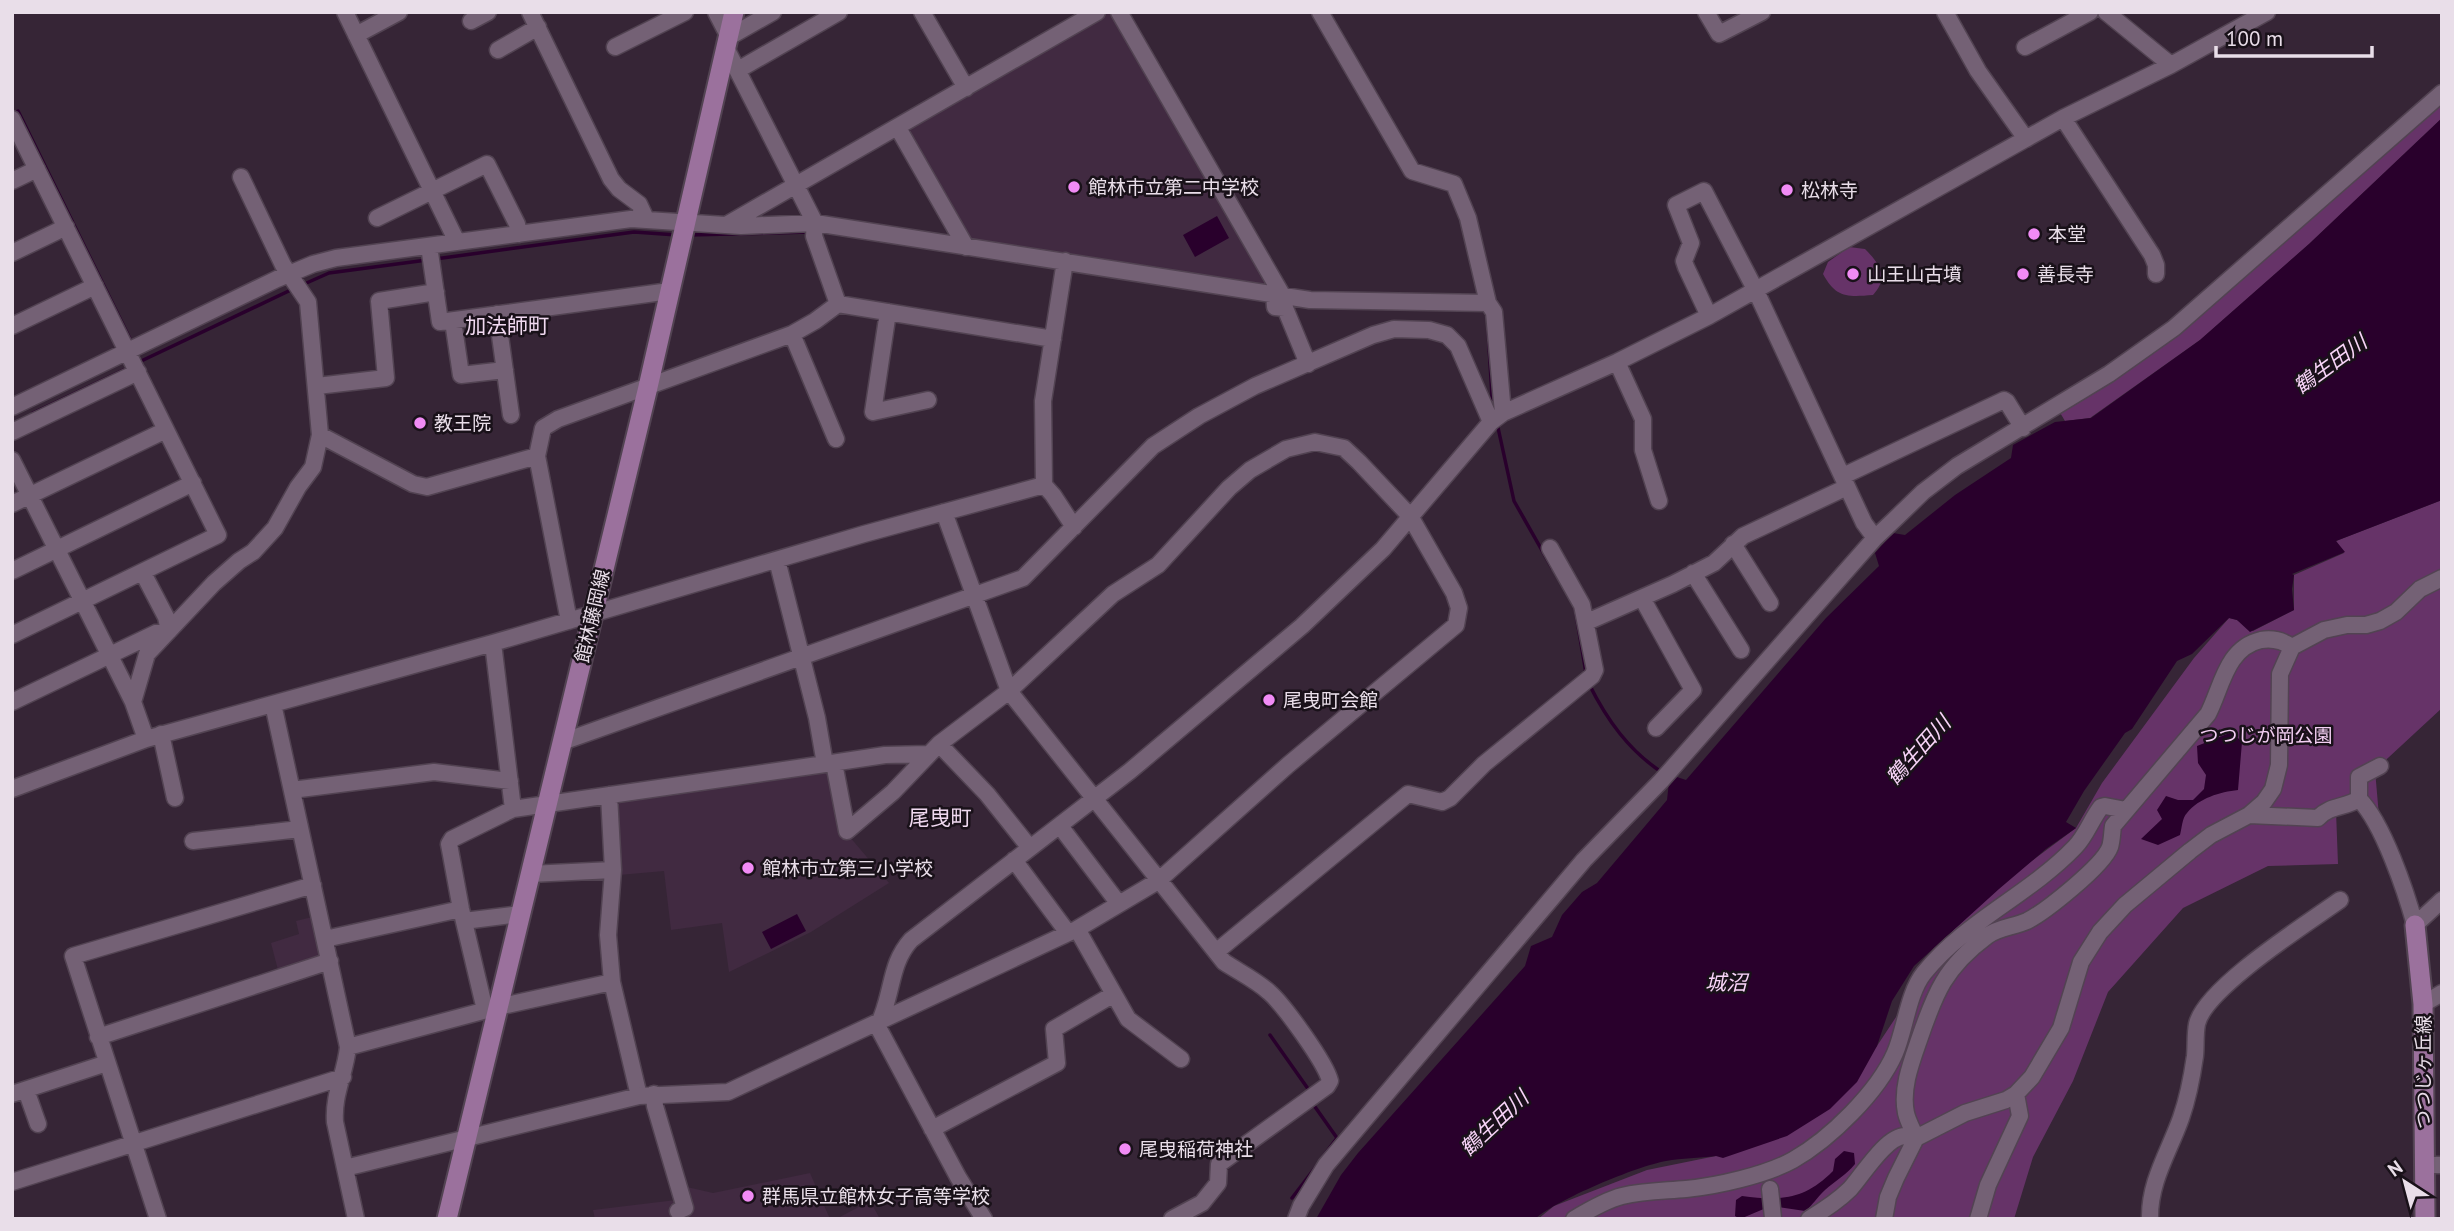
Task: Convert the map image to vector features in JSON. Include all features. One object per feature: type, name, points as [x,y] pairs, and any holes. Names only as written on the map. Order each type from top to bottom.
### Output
[{"type":"main road","name":"館林藤岡線","points":[[447,1219],[492,1009],[520,914],[547,804],[648,387],[734,12]]},
{"type":"main road","name":"つつじヶ丘線","points":[[2415,925],[2433,1165],[2425,1219]]},
{"type":"street","points":[[345,12],[457,242]]},
{"type":"street","points":[[356,35],[399,12]]},
{"type":"street","points":[[471,21],[488,12]]},
{"type":"street","points":[[530,12],[611,179],[619,189],[639,204],[646,219]]},
{"type":"street","points":[[615,47],[685,12]]},
{"type":"street","points":[[716,12],[738,70],[815,223],[814,236],[838,304]]},
{"type":"street","points":[[727,42],[772,12]]},
{"type":"street","points":[[738,70],[839,12]]},
{"type":"street","points":[[922,12],[966,89]]},
{"type":"street","points":[[726,226],[1097,12]]},
{"type":"street","points":[[1119,12],[1277,293],[1275,307],[1285,308],[1308,364]]},
{"type":"street","points":[[1320,12],[1412,171],[1454,184],[1468,218],[1488,303],[1494,312],[1497,418]]},
{"type":"street","points":[[1706,12],[1719,34],[1762,12]]},
{"type":"street","points":[[1945,12],[1978,71],[2026,139]]},
{"type":"street","points":[[2025,47],[2090,12]]},
{"type":"street","points":[[2106,12],[2171,65]]},
{"type":"street","points":[[984,1219],[958,1177],[881,1034],[879,1022],[885,1008],[893,970],[905,946],[1094,799],[1302,626],[1377,555],[1497,418],[1709,316],[2063,118],[2171,65],[2267,12]]},
{"type":"street","points":[[498,50],[538,27]]},
{"type":"street","points":[[1296,1219],[1316,1179],[1380,1099],[1584,860],[1665,776],[1875,538],[1940,478],[2140,353],[2175,328],[2442,93]]},
{"type":"street","points":[[2063,118],[2152,255],[2157,274]]},
{"type":"street","points":[[12,119],[218,535],[12,635]]},
{"type":"street","points":[[898,128],[966,247]]},
{"type":"street","points":[[377,218],[487,164],[517,224],[519,234]]},
{"type":"street","points":[[12,181],[37,169]]},
{"type":"street","points":[[133,702],[147,654],[214,583],[253,552],[275,528],[298,487],[313,467],[320,435],[308,302],[283,265],[241,177]]},
{"type":"street","points":[[1709,316],[1684,261],[1691,243],[1676,205],[1704,191],[1756,291],[1864,523],[1875,538]]},
{"type":"street","points":[[12,407],[290,273],[336,258],[631,219],[726,226],[815,223],[1310,300],[1488,303]]},
{"type":"street","points":[[12,253],[66,227]]},
{"type":"street","points":[[429,246],[440,322],[670,291]]},
{"type":"street","points":[[1065,261],[1043,401],[1044,485],[1054,495],[1074,527]]},
{"type":"street","points":[[12,326],[95,286]]},
{"type":"street","points":[[317,386],[386,378],[379,301],[436,292]]},
{"type":"street","points":[[569,621],[537,456],[543,428],[553,421],[792,334],[816,321],[838,304],[1053,339]]},
{"type":"street","points":[[888,312],[873,412],[928,400]]},
{"type":"street","points":[[497,314],[511,415]]},
{"type":"street","points":[[453,321],[461,375],[505,370]]},
{"type":"street","points":[[562,742],[1023,578],[1153,446],[1175,430],[1255,386],[1373,335],[1394,329],[1429,330],[1447,335],[1458,346],[1497,418]]},
{"type":"street","points":[[792,334],[836,439]]},
{"type":"street","points":[[1617,362],[1643,419],[1643,450],[1659,502]]},
{"type":"street","points":[[12,432],[138,372]]},
{"type":"street","points":[[1587,622],[1714,563],[1743,536],[1994,404],[2004,400],[2022,428]]},
{"type":"street","points":[[12,504],[166,430]]},
{"type":"street","points":[[320,435],[413,484],[427,488],[537,456]]},
{"type":"street","points":[[345,1168],[647,1095],[729,1092],[1073,931],[1158,881],[1288,765],[1456,625],[1459,608],[1454,593],[1410,516],[1344,447],[1315,442],[1286,449],[1251,470],[1229,488],[1158,565],[1113,594],[1009,691],[934,749],[893,792],[847,831],[777,560]]},
{"type":"street","points":[[12,460],[108,655],[153,736],[175,798]]},
{"type":"street","points":[[12,570],[193,483]]},
{"type":"street","points":[[12,789],[153,736],[493,643],[1044,485]]},
{"type":"street","points":[[944,512],[1009,691],[1224,962],[1270,992],[1329,1074],[1330,1081],[1327,1086],[1219,1164],[1218,1183],[1202,1203],[1172,1219]]},
{"type":"street","points":[[1733,544],[1770,603]]},
{"type":"street","points":[[1216,952],[1408,794],[1442,802],[1450,798],[1484,764],[1588,680],[1595,670],[1587,622],[1577,594],[1550,548]]},
{"type":"street","points":[[142,573],[166,617],[169,631]]},
{"type":"street","points":[[1693,573],[1741,650]]},
{"type":"street","points":[[1884,1219],[1888,1197],[1916,1138],[1965,1113],[1987,1108],[2016,1094],[2032,1077],[2061,1028],[2081,962],[2100,932],[2125,905],[2211,835],[2249,815],[2264,802],[2276,778],[2280,745],[2280,674],[2292,647],[2324,630],[2380,621],[2396,612],[2420,589],[2442,578]]},
{"type":"street","points":[[1642,598],[1693,690],[1656,728]]},
{"type":"street","points":[[12,702],[156,633],[169,631]]},
{"type":"street","points":[[1916,1138],[1906,1113],[1905,1090],[1917,1044],[1941,982],[1952,968],[1988,935],[2030,919],[2096,867],[2110,846],[2113,826],[2205,728],[2228,665],[2241,649],[2256,641],[2268,639],[2283,640],[2292,647]]},
{"type":"street","points":[[493,643],[513,809]]},
{"type":"street","points":[[273,704],[348,1047],[334,1106],[356,1219]]},
{"type":"street","points":[[492,1009],[462,915],[449,844],[452,839],[513,809],[934,749],[988,794],[1030,848]]},
{"type":"street","points":[[2380,766],[2359,777],[2359,799],[2370,810],[2406,894],[2415,925],[2442,900]]},
{"type":"street","points":[[292,790],[433,772],[510,781]]},
{"type":"street","points":[[609,795],[613,870],[608,934],[612,982],[647,1095],[655,1106],[685,1208],[678,1211]]},
{"type":"street","points":[[2249,815],[2318,818],[2326,809],[2350,805],[2359,799]]},
{"type":"street","points":[[1574,1219],[1620,1197],[1649,1191],[1688,1189],[1772,1171],[1820,1142],[1860,1104],[1876,1084],[1894,1054],[1922,975],[1972,926],[2050,869],[2076,846],[2101,807],[2126,810]]},
{"type":"street","points":[[1060,826],[1119,905]]},
{"type":"street","points":[[193,841],[300,828]]},
{"type":"street","points":[[1014,860],[1073,931],[1128,1019],[1181,1059]]},
{"type":"street","points":[[530,874],[613,870]]},
{"type":"street","points":[[158,1219],[73,956],[313,885]]},
{"type":"street","points":[[2150,1219],[2152,1188],[2188,1098],[2197,1024],[2204,1008],[2241,971],[2340,900]]},
{"type":"street","points":[[325,939],[462,915],[520,914]]},
{"type":"street","points":[[98,1037],[330,961]]},
{"type":"street","points":[[348,1047],[492,1009],[612,982]]},
{"type":"street","points":[[2423,1004],[2442,993]]},
{"type":"street","points":[[932,1129],[1057,1063],[1054,1029],[1114,994]]},
{"type":"street","points":[[38,1124],[19,1092],[107,1063]]},
{"type":"street","points":[[12,1182],[343,1077]]},
{"type":"street","points":[[1978,1219],[1987,1185],[2020,1116],[2016,1094]]},
{"type":"street","points":[[1809,1219],[1849,1190],[1896,1138],[1904,1135],[1916,1138]]},
{"type":"street","points":[[1770,1189],[1773,1218]]},
{"type":"shaded area","name":"館林市立第二中学校","points":[[1110,12],[1268,288],[970,242],[905,131]]},
{"type":"shaded area","name":"館林市立第三小学校","points":[[832,766],[843,829],[889,883],[811,932],[729,972],[722,923],[671,930],[664,871],[619,875],[621,865],[614,799]]},
{"type":"shaded area","points":[[312,917],[322,959],[279,974],[271,943],[299,934],[296,921]]},
{"type":"shaded area","name":"群馬県立館林女子高等学校","points":[[810,1173],[830,1219],[595,1219],[593,1210],[676,1200],[687,1187],[713,1193]]},
{"type":"shaded area","name":"群馬県立館林女子高等学校","points":[[870,1201],[880,1219],[836,1219]]},
{"type":"green space","points":[[2442,102],[2442,118],[2309,244],[2200,340],[2090,418],[2065,421],[2059,411],[2163,345],[2249,273]]},
{"type":"green space","points":[[1849,247],[1865,249],[1881,271],[1881,283],[1873,295],[1856,296],[1838,292],[1823,274],[1828,262]]},
{"type":"green space","name":"つつじが岡公園","points":[[2442,500],[2442,708],[2375,770],[2379,816],[2361,808],[2336,811],[2338,864],[2268,866],[2183,908],[2108,992],[2073,1081],[2033,1157],[2014,1219],[1538,1219],[1554,1206],[1647,1170],[1716,1156],[1818,1116],[1877,1046],[1967,909],[2076,828],[2102,783],[2194,658],[2229,618],[2253,631],[2294,610],[2294,575],[2344,553],[2336,541]]},
{"type":"water","name":"城沼","points":[[2442,118],[2442,500],[2336,541],[2345,552],[2292,574],[2294,610],[2250,632],[2237,620],[2229,618],[2192,654],[2177,661],[2132,729],[2125,733],[2084,791],[2066,822],[2076,828],[2046,849],[1999,889],[1914,966],[1892,1001],[1877,1046],[1857,1082],[1830,1109],[1787,1136],[1723,1158],[1716,1156],[1666,1161],[1617,1177],[1560,1203],[1535,1219],[1316,1219],[1341,1175],[1358,1153],[1525,966],[1531,946],[1552,937],[1562,915],[1582,892],[1597,883],[1667,800],[1669,782],[1674,776],[1686,780],[1826,618],[1879,566],[1875,553],[1893,533],[1905,535],[1955,495],[2011,458],[2013,445],[2055,422],[2091,418],[2200,340],[2309,244]]},
{"type":"water","points":[[1217,216],[1229,238],[1195,257],[1183,235]]},
{"type":"water","points":[[2232,732],[2242,742],[2238,790],[2217,794],[2198,803],[2185,815],[2180,835],[2158,845],[2141,839],[2162,819],[2157,810],[2166,796],[2178,800],[2193,800],[2204,789],[2206,775],[2198,763],[2197,746]]},
{"type":"water","points":[[797,914],[806,931],[771,949],[762,932]]},
{"type":"water","points":[[1844,1151],[1854,1153],[1855,1164],[1805,1211],[1778,1207],[1766,1208],[1740,1219],[1735,1216],[1736,1200],[1742,1196],[1780,1198],[1812,1188],[1833,1171],[1835,1159]]},
{"type":"waterway","points":[[14,113],[18,111],[130,339]]},
{"type":"waterway","points":[[435,259],[634,232],[677,235]]},
{"type":"waterway","points":[[688,235],[810,232]]},
{"type":"waterway","points":[[302,285],[329,273],[427,260]]},
{"type":"waterway","points":[[137,363],[295,288]]},
{"type":"waterway","points":[[1488,329],[1495,412]]},
{"type":"waterway","points":[[33,413],[130,367]]},
{"type":"waterway","points":[[1497,423],[1514,501],[1552,568]]},
{"type":"waterway","points":[[1575,608],[1586,673]]},
{"type":"waterway","points":[[1589,684],[1603,710],[1629,745],[1663,773]]},
{"type":"waterway","points":[[1270,1035],[1311,1093]]},
{"type":"waterway","points":[[1313,1104],[1337,1138],[1322,1158]]},
{"type":"waterway","points":[[1292,1198],[1318,1164]]},
{"type":"place","name":"館林市立第二中学校","points":[[1074,187]]},
{"type":"place","name":"松林寺","points":[[1787,190]]},
{"type":"place","name":"本堂","points":[[2034,234]]},
{"type":"place","name":"山王山古墳","points":[[1853,274]]},
{"type":"place","name":"善長寺","points":[[2023,274]]},
{"type":"place","name":"教王院","points":[[420,423]]},
{"type":"place","name":"尾曳町会館","points":[[1269,700]]},
{"type":"place","name":"館林市立第三小学校","points":[[748,868]]},
{"type":"place","name":"尾曳稲荷神社","points":[[1125,1149]]},
{"type":"place","name":"群馬県立館林女子高等学校","points":[[748,1196]]},
{"type":"district","name":"加法師町","points":[[507,325]]},
{"type":"district","name":"尾曳町","points":[[940,817]]},
{"type":"water label","name":"鶴生田川","points":[[2330,364]]},
{"type":"water label","name":"鶴生田川","points":[[1918,750]]},
{"type":"water label","name":"鶴生田川","points":[[1494,1123]]}]
